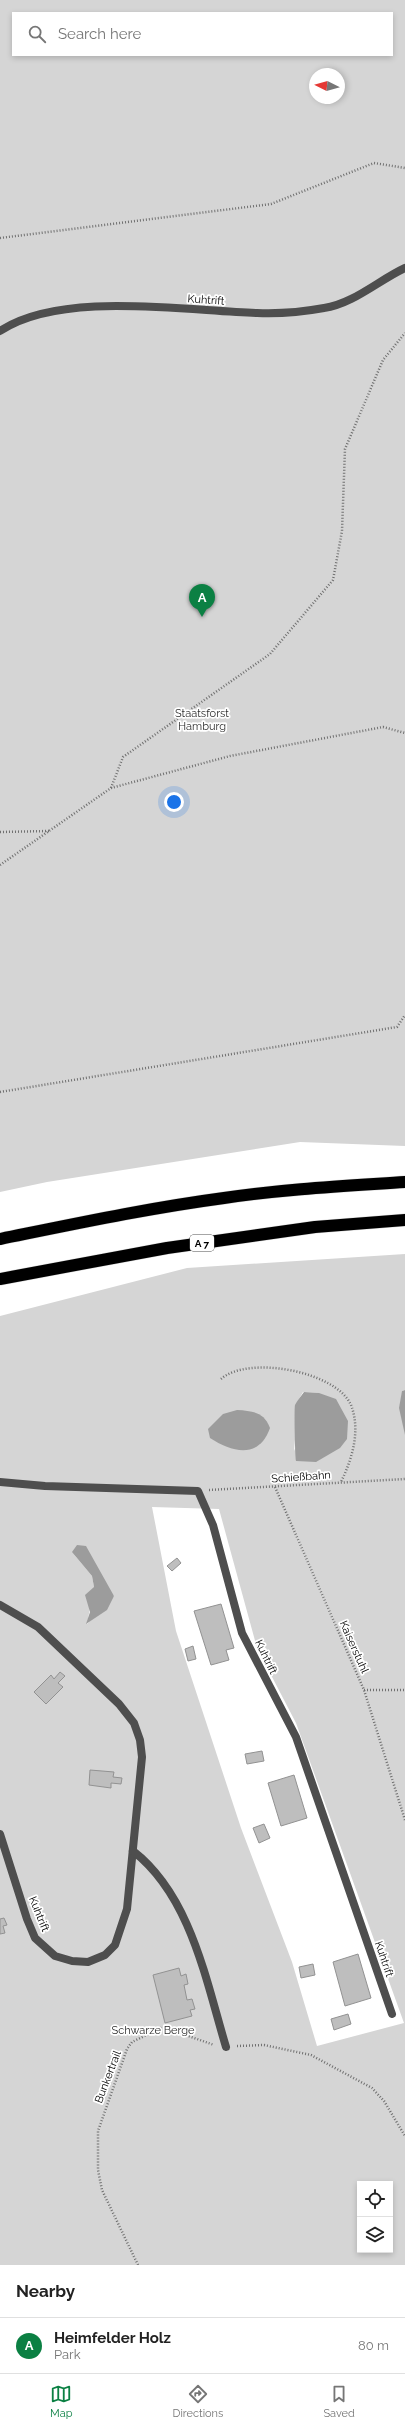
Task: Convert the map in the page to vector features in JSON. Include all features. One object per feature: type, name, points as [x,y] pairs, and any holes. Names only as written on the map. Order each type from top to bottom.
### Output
[{"type":"highway","points":[[0,1239],[136,1212],[224,1198],[317,1188],[405,1182]]},
{"type":"highway","name":"A 7","points":[[0,1279],[168,1248],[315,1227],[405,1220]]},
{"type":"street","name":"Kuhtrift","points":[[0,331],[31,317],[50,312],[100,307],[259,314],[326,308],[339,304],[405,268]]},
{"type":"street","points":[[0,1482],[45,1486],[198,1491]]},
{"type":"street","name":"Kuhtrift","points":[[198,1491],[213,1525],[242,1633],[296,1737],[392,2014]]},
{"type":"street","name":"Kuhtrift","points":[[0,1604],[38,1627],[119,1704],[134,1723],[140,1740],[142,1757],[127,1909],[115,1945],[105,1955],[88,1962],[72,1961],[55,1956],[35,1938],[27,1919],[0,1834]]},
{"type":"street","points":[[133,1851],[152,1870],[176,1903],[193,1937],[226,2047]]},
{"type":"path","points":[[0,238],[271,204],[374,163],[405,168]]},
{"type":"path","points":[[111,788],[123,757],[270,654],[333,580],[342,531],[345,449],[383,360],[405,333]]},
{"type":"path","points":[[0,865],[111,788],[230,756],[376,728],[383,727],[405,733]]},
{"type":"path","points":[[0,832],[49,830]]},
{"type":"path","points":[[0,1092],[397,1027],[405,1015]]},
{"type":"path","points":[[221,1379],[228,1373],[276,1367],[314,1378],[344,1395],[350,1405],[355,1421],[355,1444],[341,1482]]},
{"type":"path","name":"Schießbahn","points":[[198,1491],[405,1479]]},
{"type":"path","name":"Kaiserstuhl","points":[[275,1487],[364,1690],[405,1820]]},
{"type":"path","points":[[364,1690],[405,1690]]},
{"type":"path","name":"Bunkertrail","points":[[138,2265],[102,2190],[96,2148],[102,2115],[115,2088],[127,2048],[132,2042],[163,2027],[172,2028],[202,2042],[226,2047],[264,2044],[311,2055],[372,2088],[384,2100],[405,2136]]},
{"type":"green space","name":"Staatsforst Hamburg","points":[[0,0],[405,0],[405,1146],[300,1142],[47,1182],[0,1192]]},
{"type":"green space","name":"Schwarze Berge","points":[[405,1254],[405,1390],[402,1391],[405,1435],[405,2265],[0,2265],[0,1316],[187,1268]],"holes":[[[303,1392],[319,1393],[294,1451],[296,1428],[295,1406]],[[152,1507],[219,1509],[257,1648],[296,1723],[404,2023],[317,2046],[292,1962],[241,1828],[176,1631]],[[72,1552],[114,1596],[87,1624],[94,1587],[92,1576]]]},
{"type":"shaded area","points":[[405,1390],[405,1435],[399,1408],[402,1391]]},
{"type":"shaded area","points":[[304,1392],[319,1393],[336,1399],[348,1421],[347,1439],[340,1448],[316,1462],[296,1461],[295,1405]]},
{"type":"shaded area","points":[[237,1410],[257,1413],[265,1419],[270,1428],[265,1438],[259,1445],[252,1449],[236,1450],[210,1438],[208,1429],[223,1414]]},
{"type":"shaded area","points":[[77,1545],[86,1546],[114,1596],[107,1610],[86,1624],[90,1612],[85,1595],[94,1587],[92,1576],[72,1552]]},
{"type":"building","points":[[177,1558],[181,1563],[172,1571],[167,1566]]},
{"type":"building","points":[[221,1604],[234,1648],[226,1650],[229,1660],[211,1665],[194,1611]]},
{"type":"building","points":[[193,1646],[196,1659],[188,1661],[185,1649]]},
{"type":"building","points":[[60,1672],[65,1676],[58,1683],[63,1687],[46,1704],[34,1692],[51,1675],[54,1679]]},
{"type":"building","points":[[262,1751],[264,1761],[247,1764],[245,1754]]},
{"type":"building","points":[[90,1770],[114,1772],[113,1777],[122,1778],[121,1784],[111,1783],[111,1788],[89,1785]]},
{"type":"building","points":[[294,1775],[307,1818],[281,1826],[268,1783]]},
{"type":"building","points":[[264,1824],[270,1838],[259,1843],[253,1828]]},
{"type":"building","points":[[4,1918],[7,1925],[3,1926],[5,1933],[0,1934],[0,1919]]},
{"type":"building","points":[[358,1954],[371,1998],[345,2006],[333,1962]]},
{"type":"building","points":[[313,1964],[315,1975],[301,1978],[299,1967]]},
{"type":"building","points":[[179,1968],[181,1976],[186,1974],[188,1984],[184,1985],[187,2000],[192,1999],[195,2009],[190,2010],[192,2016],[165,2023],[153,1975]]},
{"type":"building","points":[[348,2014],[351,2024],[334,2030],[331,2019]]},
{"type":"place","name":"Heimfelder Holz","points":[[202,617]]}]
